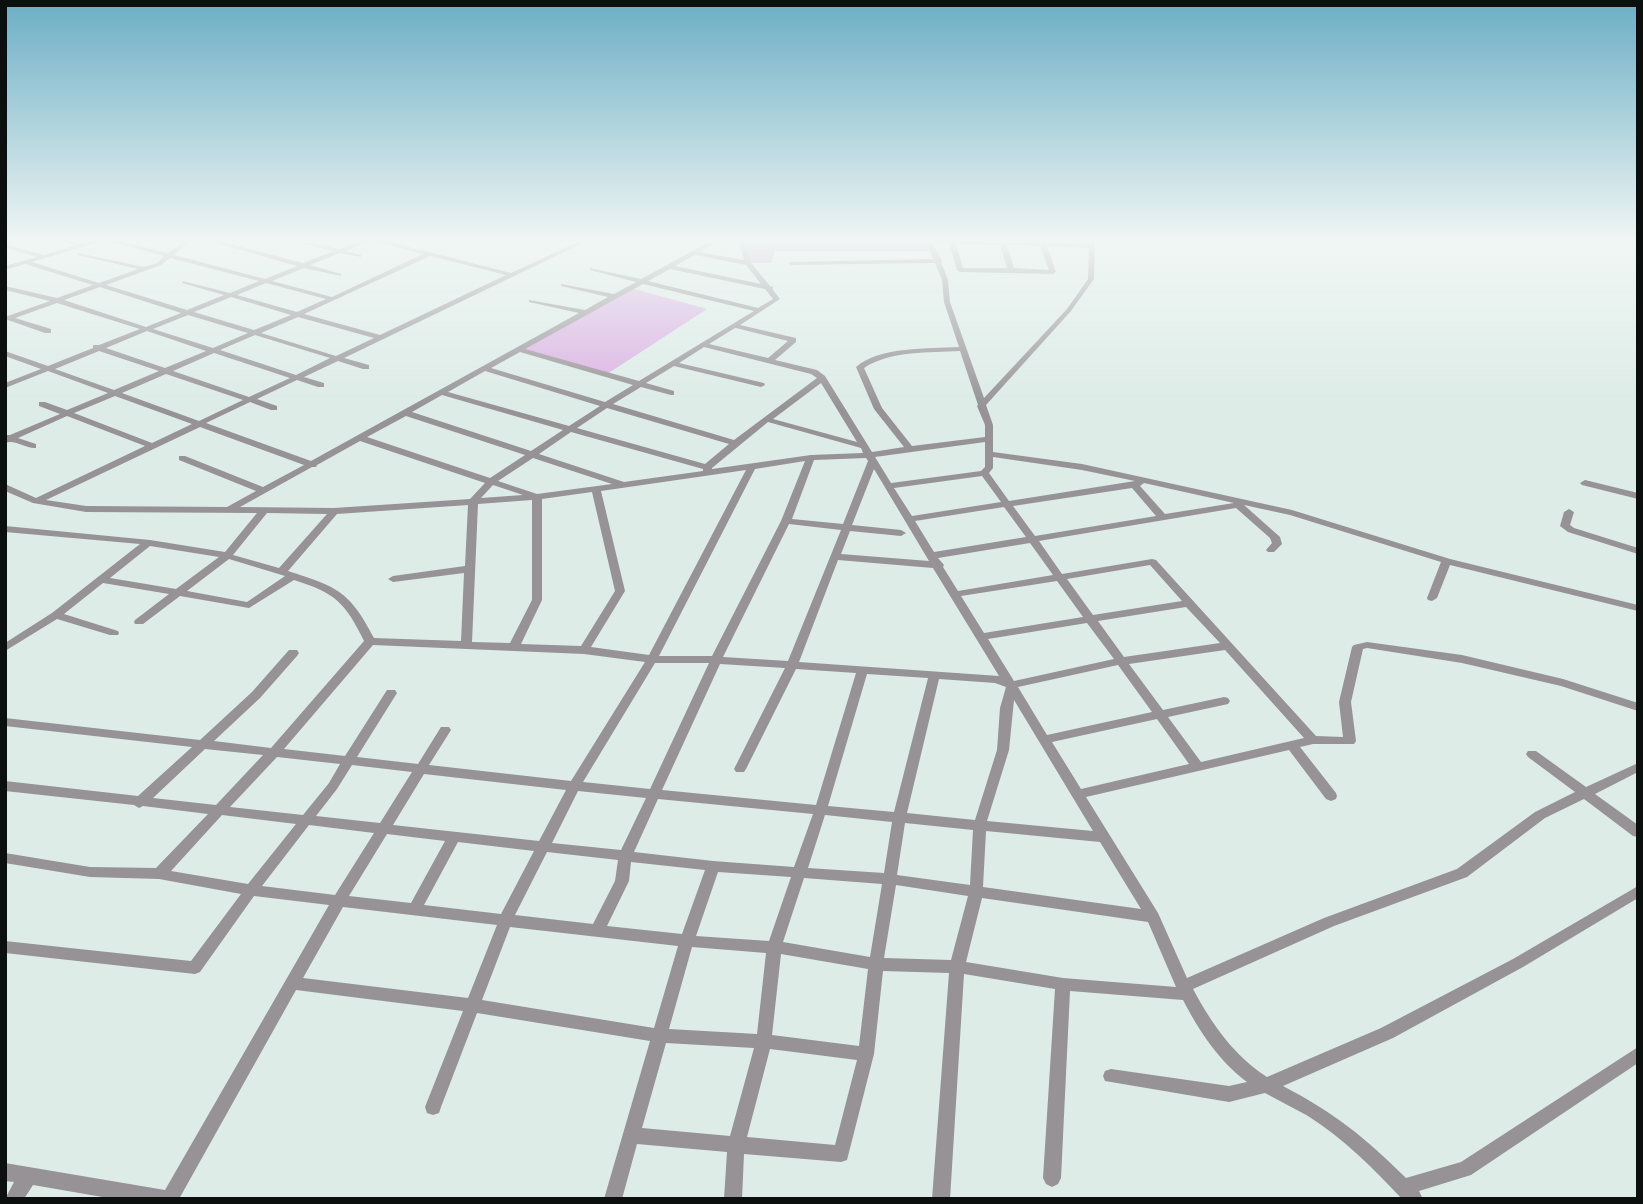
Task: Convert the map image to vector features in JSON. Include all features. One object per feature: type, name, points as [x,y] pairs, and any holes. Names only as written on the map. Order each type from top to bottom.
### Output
[{"type":"street","points":[[40,296],[321,386]]},
{"type":"street","points":[[6,318],[66,296]]},
{"type":"street","points":[[134,296],[366,367]]},
{"type":"street","points":[[5,386],[142,329],[231,296]]},
{"type":"street","points":[[233,296],[378,337]]},
{"type":"street","points":[[322,296],[333,299]]},
{"type":"street","points":[[7,438],[339,296]]},
{"type":"street","points":[[36,502],[463,296]]},
{"type":"street","points":[[705,296],[760,310]]},
{"type":"street","points":[[466,645],[473,501],[493,480],[536,454],[606,405],[736,326],[777,299],[775,296]]},
{"type":"street","points":[[888,486],[984,473],[989,468],[989,425],[946,296]]},
{"type":"street","points":[[981,406],[1079,296]]},
{"type":"street","points":[[225,512],[616,297]]},
{"type":"street","points":[[531,300],[587,313]]},
{"type":"street","points":[[6,318],[48,331]]},
{"type":"street","points":[[736,326],[793,340],[769,361]]},
{"type":"street","points":[[704,345],[814,372],[822,378],[1012,685],[1101,837],[1153,917],[1185,990],[1218,1043],[1246,1073],[1322,1116],[1363,1148],[1408,1193],[1465,1169],[1638,1054]]},
{"type":"street","points":[[96,348],[163,373],[274,408]]},
{"type":"street","points":[[910,449],[878,409],[860,367],[865,362],[888,356],[964,349]]},
{"type":"street","points":[[520,350],[671,393]]},
{"type":"street","points":[[5,354],[201,422],[313,465]]},
{"type":"street","points":[[674,364],[761,385]]},
{"type":"street","points":[[485,369],[735,443]]},
{"type":"street","points":[[707,470],[765,419],[822,378]]},
{"type":"street","points":[[442,393],[572,428],[707,470]]},
{"type":"street","points":[[42,404],[153,446]]},
{"type":"street","points":[[407,413],[625,485]]},
{"type":"street","points":[[765,419],[867,454]]},
{"type":"street","points":[[7,438],[33,446]]},
{"type":"street","points":[[361,438],[493,480],[537,497]]},
{"type":"street","points":[[5,487],[36,502],[86,509],[334,511],[537,497],[596,490],[707,470],[751,468],[811,458],[988,439]]},
{"type":"street","points":[[740,769],[792,666],[848,528],[867,454]]},
{"type":"street","points":[[990,454],[1082,467],[1242,505],[1292,513],[1447,561],[1638,608]]},
{"type":"street","points":[[182,458],[264,491]]},
{"type":"street","points":[[597,930],[622,881],[625,856],[716,660],[786,521],[811,458]]},
{"type":"street","points":[[433,1107],[506,919],[575,786],[652,659],[751,468]]},
{"type":"street","points":[[984,473],[1057,577],[1198,767]]},
{"type":"street","points":[[910,519],[1134,485],[1144,480]]},
{"type":"street","points":[[1585,483],[1638,496]]},
{"type":"street","points":[[1134,485],[1162,517]]},
{"type":"street","points":[[584,650],[620,591],[596,490]]},
{"type":"street","points":[[514,646],[537,600],[537,497]]},
{"type":"street","points":[[931,556],[1242,505]]},
{"type":"street","points":[[1242,505],[1275,537],[1277,544],[1271,550]]},
{"type":"street","points":[[282,571],[334,511]]},
{"type":"street","points":[[139,622],[227,556],[263,512]]},
{"type":"street","points":[[1569,512],[1565,526],[1571,530],[1638,551]]},
{"type":"street","points":[[786,521],[901,533]]},
{"type":"street","points":[[5,529],[147,544],[227,556],[282,571],[318,583],[341,598],[370,641]]},
{"type":"street","points":[[5,648],[56,615],[147,544]]},
{"type":"street","points":[[836,557],[939,565]]},
{"type":"street","points":[[1432,598],[1447,561]]},
{"type":"street","points":[[956,594],[1152,562],[1313,740]]},
{"type":"street","points":[[393,579],[468,569]]},
{"type":"street","points":[[103,580],[249,605],[293,576]]},
{"type":"street","points":[[981,637],[1189,603]]},
{"type":"street","points":[[56,615],[114,633]]},
{"type":"street","points":[[370,641],[584,650],[652,659],[716,660],[997,680],[1012,685],[1122,662],[1226,646]]},
{"type":"street","points":[[159,874],[274,752],[370,641]]},
{"type":"street","points":[[1077,795],[1313,740],[1350,741],[1345,702],[1359,647],[1367,645],[1462,659],[1563,683],[1638,707]]},
{"type":"street","points":[[139,803],[256,695],[293,653]]},
{"type":"street","points":[[733,1199],[736,1145],[764,1041],[774,947],[820,811],[863,670]]},
{"type":"street","points":[[630,1135],[841,1154],[866,1054],[876,964],[900,815],[934,675]]},
{"type":"street","points":[[941,1199],[957,967],[976,892],[980,824],[1003,750],[1006,708],[1012,685]]},
{"type":"street","points":[[5,947],[195,968],[350,760],[391,693]]},
{"type":"street","points":[[1043,740],[1224,701]]},
{"type":"street","points":[[5,722],[200,746],[425,767],[575,786],[820,811],[900,815],[1101,837]]},
{"type":"street","points":[[5,1172],[169,1199],[340,901],[425,767],[445,730]]},
{"type":"street","points":[[1292,746],[1331,796]]},
{"type":"street","points":[[1532,754],[1638,832]]},
{"type":"street","points":[[6,859],[90,872],[159,874],[251,890],[687,941],[774,947],[876,964],[957,967],[1063,984],[1185,990],[1329,922],[1462,873],[1540,815],[1638,767]]},
{"type":"street","points":[[5,786],[713,866],[890,879],[1153,917]]},
{"type":"street","points":[[415,909],[454,837]]},
{"type":"street","points":[[613,1199],[687,941],[713,866]]},
{"type":"street","points":[[1111,1076],[1229,1094],[1268,1085],[1387,1033],[1518,962],[1638,891]]},
{"type":"street","points":[[292,983],[472,1005],[660,1036],[764,1041],[866,1054]]},
{"type":"street","points":[[1052,1178],[1063,984]]},
{"type":"street","points":[[14,1199],[29,1175]]},
{"type":"shaded area","points":[[616,296],[661,296],[707,309],[607,374],[520,350]]}]
